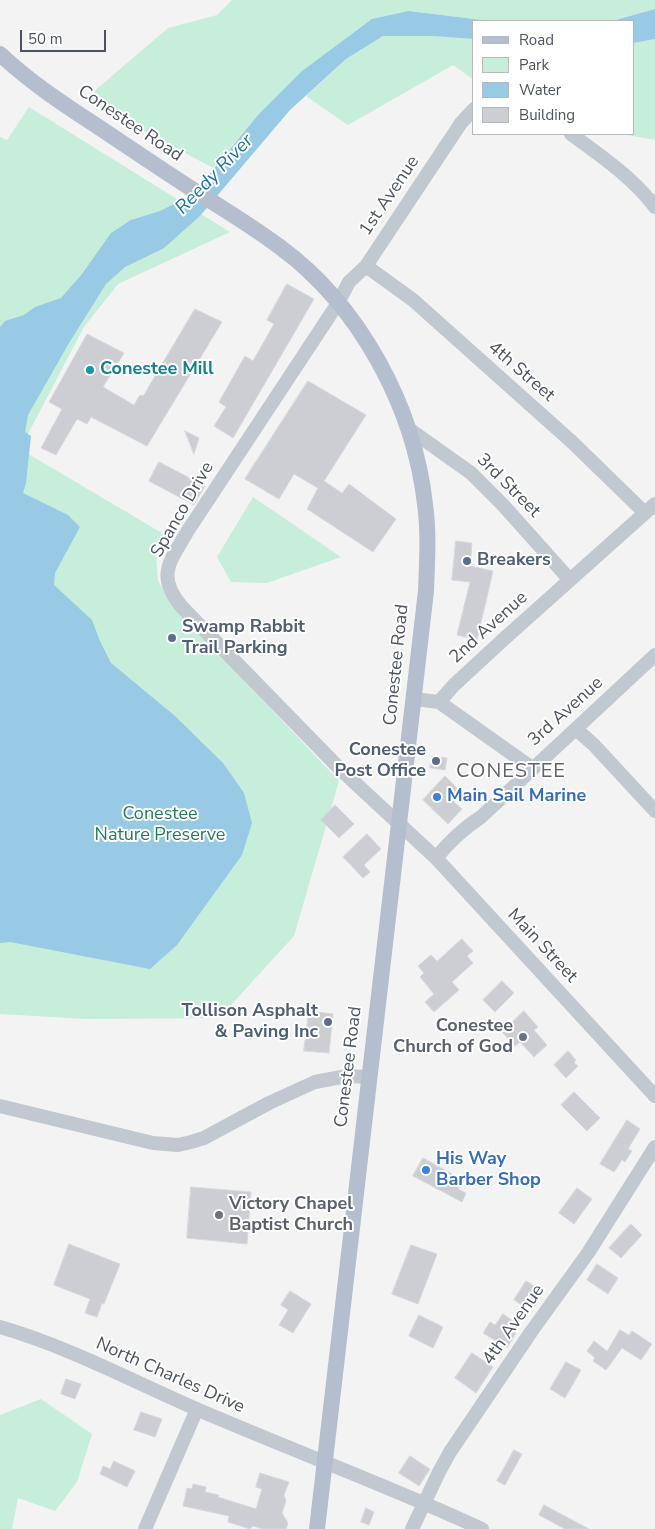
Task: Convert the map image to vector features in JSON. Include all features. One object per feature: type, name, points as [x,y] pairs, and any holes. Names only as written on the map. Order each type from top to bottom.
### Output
[{"type":"main road","name":"Conestee Road","points":[[0,54],[49,94],[243,222],[288,254],[326,288],[366,341],[383,369],[399,402],[409,429],[419,468],[428,536],[426,591],[368,1077],[317,1529]]},
{"type":"street","name":"1st Avenue","points":[[338,303],[349,282],[366,266],[461,123],[472,111]]},
{"type":"street","points":[[572,135],[629,178],[655,207]]},
{"type":"street","name":"4th Street","points":[[366,266],[413,300],[572,442],[650,508]]},
{"type":"street","name":"Spanco Drive","points":[[338,303],[187,532],[168,566],[167,582],[171,594],[181,606],[341,770],[398,824]]},
{"type":"street","name":"3rd Street","points":[[409,429],[471,473],[503,505],[570,580]]},
{"type":"street","name":"2nd Avenue","points":[[439,702],[466,674],[650,508]]},
{"type":"street","name":"3rd Avenue","points":[[436,858],[469,824],[481,816],[655,655]]},
{"type":"street","points":[[414,699],[439,702],[532,768]]},
{"type":"street","points":[[576,729],[594,745],[655,811]]},
{"type":"street","name":"Main Street","points":[[398,824],[436,858],[655,1096]]},
{"type":"street","points":[[0,1106],[153,1143],[178,1144],[204,1138],[315,1082],[347,1076],[368,1077]]},
{"type":"street","name":"4th Avenue","points":[[412,1529],[439,1472],[466,1428],[588,1252],[655,1147]]},
{"type":"street","name":"North Charles Drive","points":[[0,1327],[70,1352],[197,1409],[482,1529]]},
{"type":"street","points":[[145,1529],[197,1409]]},
{"type":"green space","points":[[232,0],[655,0],[655,9],[616,20],[482,20],[409,11],[258,115],[213,168],[85,99],[168,28],[217,15]]},
{"type":"green space","points":[[383,36],[432,36],[472,39],[472,79],[453,65],[348,125],[306,96],[346,59]]},
{"type":"green space","points":[[655,39],[655,140],[628,135],[635,135],[635,43]]},
{"type":"green space","name":"Conestee Nature Preserve","points":[[29,107],[230,232],[118,284],[84,327],[20,449],[167,536],[156,553],[158,581],[171,603],[339,781],[294,936],[219,1018],[87,1019],[0,1014],[0,137],[7,140]]},
{"type":"green space","points":[[253,497],[341,557],[267,583],[231,582],[217,557]]},
{"type":"green space","points":[[41,1399],[92,1434],[77,1482],[55,1511],[18,1498],[12,1529],[0,1529],[0,1415]]},
{"type":"water","points":[[655,9],[655,39],[635,43],[635,20],[616,20]]},
{"type":"water","name":"Reedy River","points":[[409,11],[482,20],[472,20],[472,39],[432,36],[383,36],[346,59],[290,110],[200,216],[164,248],[125,267],[106,284],[69,343],[28,415],[25,432],[31,436],[26,483],[23,493],[68,515],[80,527],[55,573],[54,585],[92,620],[111,663],[175,716],[223,763],[244,793],[252,823],[242,855],[177,945],[150,969],[10,942],[0,943],[0,327],[5,321],[24,315],[35,307],[61,298],[82,274],[111,233],[131,220],[160,211],[192,195],[258,115],[302,71],[372,19]]},
{"type":"building","points":[[287,284],[314,299],[233,438],[214,426],[226,407],[219,402],[245,356],[253,361],[274,324],[267,320]]},
{"type":"building","name":"Conestee Mill","points":[[195,309],[222,322],[147,446],[91,417],[87,424],[77,419],[56,455],[41,448],[62,409],[49,402],[87,334],[124,353],[103,387],[134,405],[140,395],[143,396]]},
{"type":"building","points":[[308,381],[366,415],[324,481],[342,493],[349,484],[396,519],[373,552],[307,509],[318,488],[294,474],[279,499],[245,479]]},
{"type":"building","points":[[185,431],[199,438],[194,454]]},
{"type":"building","points":[[159,462],[205,486],[194,505],[149,481]]},
{"type":"building","points":[[456,541],[472,543],[470,566],[493,571],[477,640],[457,635],[470,582],[452,580]]},
{"type":"building","points":[[432,756],[447,758],[445,770],[430,768]]},
{"type":"building","points":[[445,776],[462,793],[454,802],[462,809],[448,824],[423,800]]},
{"type":"building","points":[[335,805],[354,824],[339,838],[321,820]]},
{"type":"building","points":[[367,834],[381,849],[364,865],[370,872],[363,878],[343,857]]},
{"type":"building","points":[[462,939],[473,951],[467,956],[473,963],[452,982],[459,990],[434,1012],[425,1002],[434,994],[420,977],[424,973],[418,966],[431,955],[437,961]]},
{"type":"building","points":[[502,981],[514,993],[495,1012],[483,1000]]},
{"type":"building","points":[[309,1011],[333,1014],[329,1053],[304,1051]]},
{"type":"building","name":"Conestee Church of God","points":[[524,1011],[538,1027],[534,1030],[547,1045],[534,1057],[520,1042],[515,1046],[502,1032]]},
{"type":"building","points":[[568,1051],[576,1060],[574,1063],[578,1066],[566,1078],[554,1065]]},
{"type":"building","points":[[574,1092],[600,1118],[587,1131],[561,1105]]},
{"type":"building","points":[[627,1120],[640,1129],[628,1149],[632,1151],[625,1162],[622,1160],[614,1172],[600,1164]]},
{"type":"building","points":[[423,1158],[463,1180],[458,1189],[466,1193],[462,1202],[413,1176]]},
{"type":"building","name":"Victory Chapel Baptist Church","points":[[191,1187],[251,1192],[247,1244],[187,1238]]},
{"type":"building","points":[[577,1188],[592,1199],[574,1224],[559,1213]]},
{"type":"building","points":[[631,1224],[642,1235],[621,1258],[609,1248]]},
{"type":"building","points":[[69,1244],[120,1264],[97,1317],[85,1313],[90,1299],[54,1285]]},
{"type":"building","points":[[411,1245],[437,1254],[418,1304],[392,1294]]},
{"type":"building","points":[[597,1264],[618,1278],[608,1294],[587,1280]]},
{"type":"building","points":[[526,1281],[544,1292],[535,1306],[526,1300],[522,1305],[514,1300]]},
{"type":"building","points":[[290,1291],[311,1304],[293,1333],[279,1325],[288,1310],[281,1305]]},
{"type":"building","points":[[503,1314],[513,1321],[509,1328],[516,1333],[507,1348],[483,1333],[490,1322],[495,1325]]},
{"type":"building","points":[[419,1315],[443,1327],[433,1348],[409,1336]]},
{"type":"building","points":[[620,1330],[629,1335],[632,1331],[652,1344],[641,1360],[622,1348],[606,1370],[593,1361],[595,1358],[587,1351],[594,1341],[607,1351]]},
{"type":"building","points":[[472,1353],[493,1367],[476,1393],[455,1378]]},
{"type":"building","points":[[566,1362],[581,1370],[565,1398],[550,1389]]},
{"type":"building","points":[[66,1379],[81,1384],[75,1399],[61,1394]]},
{"type":"building","points":[[141,1412],[162,1419],[155,1437],[134,1430]]},
{"type":"building","points":[[514,1450],[522,1454],[505,1485],[497,1481]]},
{"type":"building","points":[[410,1456],[430,1469],[419,1486],[399,1473]]},
{"type":"building","points":[[114,1461],[135,1471],[127,1487],[100,1474],[103,1466],[110,1469]]},
{"type":"building","points":[[260,1473],[289,1482],[284,1495],[286,1501],[282,1513],[288,1523],[286,1529],[263,1529],[253,1526],[250,1529],[228,1522],[229,1516],[183,1506],[187,1488],[192,1489],[193,1484],[206,1487],[205,1492],[219,1495],[218,1497],[256,1509],[262,1489],[256,1487]]},
{"type":"building","points":[[544,1505],[589,1529],[565,1529],[539,1515]]},
{"type":"building","points":[[366,1508],[374,1512],[369,1525],[361,1522]]},
{"type":"place","name":"Conestee Mill","points":[[90,370]]},
{"type":"place","name":"Breakers","points":[[467,561]]},
{"type":"place","name":"Swamp Rabbit Trail Parking","points":[[172,638]]},
{"type":"place","name":"Conestee Post Office","points":[[436,761]]},
{"type":"place","name":"Main Sail Marine","points":[[437,797]]},
{"type":"place","name":"Tollison Asphalt & Paving Inc","points":[[328,1022]]},
{"type":"place","name":"Conestee Church of God","points":[[523,1037]]},
{"type":"place","name":"His Way Barber Shop","points":[[426,1170]]},
{"type":"place","name":"Victory Chapel Baptist Church","points":[[219,1215]]},
{"type":"district","name":"CONESTEE","points":[[511,772]]}]
